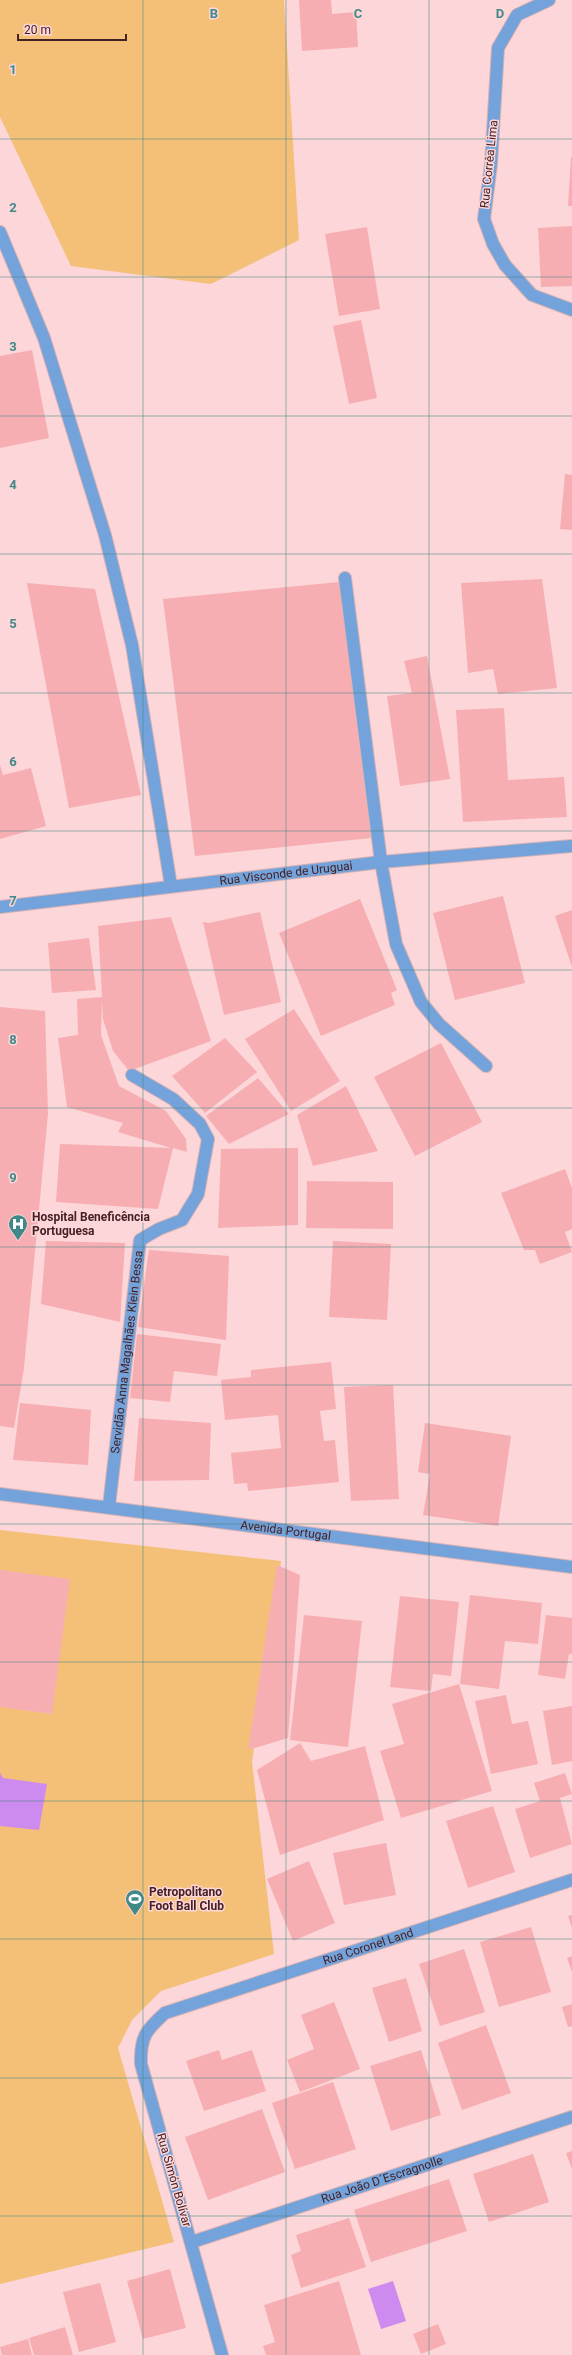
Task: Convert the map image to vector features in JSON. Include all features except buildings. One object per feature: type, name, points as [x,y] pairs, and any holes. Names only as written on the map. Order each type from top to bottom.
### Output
[{"type":"street","name":"Rua Corrêa Lima","points":[[549,0],[518,15],[498,48],[491,164],[484,219],[505,266],[532,296],[572,310]]},
{"type":"street","points":[[0,232],[44,338],[105,535],[132,645],[171,886]]},
{"type":"street","points":[[345,578],[381,862],[396,944],[421,1002],[439,1024],[486,1066]]},
{"type":"street","name":"Rua Visconde de Uruguai","points":[[0,907],[381,862],[572,846]]},
{"type":"street","name":"Servidão Anna Magalhães Klein Bessa","points":[[109,1506],[140,1240],[159,1229],[182,1220],[198,1194],[208,1139],[200,1124],[173,1099],[132,1075]]},
{"type":"street","name":"Avenida Portugal","points":[[0,1494],[109,1506],[572,1567]]},
{"type":"street","name":"Rua Coronel Land","points":[[165,2013],[572,1880]]},
{"type":"street","name":"Rua Simón Bolívar","points":[[165,2013],[146,2030],[140,2048],[141,2064],[192,2242],[222,2355]]},
{"type":"street","name":"Rua João D´Escragnolle","points":[[192,2242],[572,2117]]},
{"type":"shaded area","points":[[0,0],[284,0],[299,240],[211,284],[71,266],[0,117]]},
{"type":"shaded area","name":"Petropolitano Foot Ball Club","points":[[0,1530],[281,1561],[252,1762],[274,1954],[161,1991],[132,2020],[118,2048],[174,2242],[0,2284]]},
{"type":"shaded area","points":[[0,1773],[3,1778],[47,1784],[39,1830],[0,1826]]},
{"type":"shaded area","points":[[393,2281],[406,2321],[381,2329],[368,2289]]},
{"type":"place","name":"Hospital Beneficência Portuguesa","points":[[18,1241]]},
{"type":"place","name":"Petropolitano Foot Ball Club","points":[[135,1916]]}]
